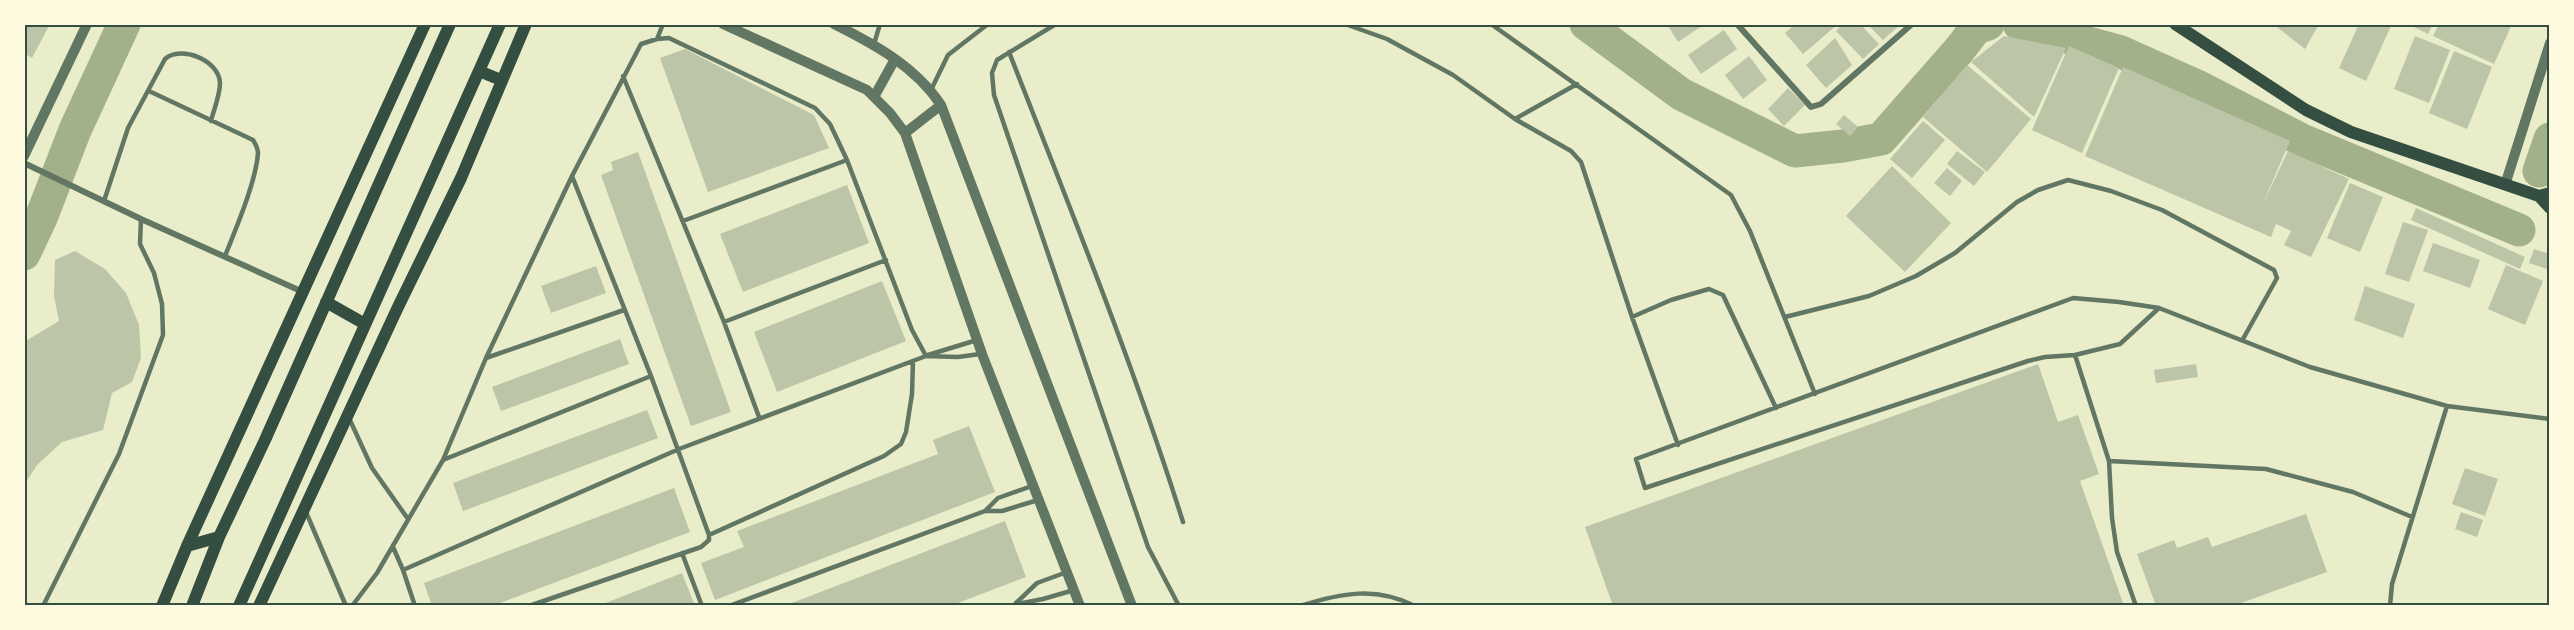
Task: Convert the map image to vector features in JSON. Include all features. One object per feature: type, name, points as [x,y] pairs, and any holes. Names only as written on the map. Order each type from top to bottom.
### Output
[{"type":"main road","points":[[162,606],[187,546],[425,24]]},
{"type":"main road","points":[[192,606],[219,537],[450,24]]},
{"type":"main road","points":[[239,606],[500,24]]},
{"type":"main road","points":[[259,606],[393,317],[461,178],[526,24]]},
{"type":"main road","points":[[2175,24],[2306,110],[2351,132],[2505,185],[2544,194],[2550,208]]},
{"type":"main road","points":[[479,71],[501,80]]},
{"type":"main road","points":[[326,302],[365,324]]},
{"type":"main road","points":[[187,546],[219,537]]},
{"type":"main road","points":[[257,565],[275,573]]},
{"type":"street","points":[[24,156],[87,24]]},
{"type":"street","points":[[723,24],[867,90],[905,133],[913,149],[982,354],[1035,485],[1080,606]]},
{"type":"street","points":[[834,24],[874,44],[895,59],[931,90],[941,105],[1132,606]]},
{"type":"street","points":[[1737,24],[1811,107],[1821,104],[1912,24]]},
{"type":"street","points":[[2505,185],[2550,43]]},
{"type":"street","points":[[874,97],[895,59]]},
{"type":"street","points":[[905,133],[941,105]]},
{"type":"street","points":[[24,163],[303,292]]},
{"type":"lane","points":[[657,39],[658,24]]},
{"type":"lane","points":[[657,39],[663,24]]},
{"type":"lane","points":[[874,44],[880,24]]},
{"type":"lane","points":[[931,90],[948,54],[988,24]]},
{"type":"lane","points":[[1056,24],[998,60],[992,73],[994,95],[1148,547],[1179,606]]},
{"type":"lane","points":[[1345,24],[1387,39],[1453,75],[1515,119],[1571,151],[1581,162],[1632,317],[1678,445]]},
{"type":"lane","points":[[1491,24],[1731,195],[1750,231],[1815,394]]},
{"type":"lane","points":[[352,606],[377,573],[443,459],[486,358],[572,176],[641,44],[669,38],[815,108],[830,124],[847,160],[912,330],[926,356]]},
{"type":"lane","points":[[104,201],[128,128],[165,59],[171,53],[177,52],[205,60],[215,70],[220,83],[211,121]]},
{"type":"lane","points":[[1009,52],[1081,235],[1184,522]]},
{"type":"lane","points":[[623,76],[724,322],[759,417]]},
{"type":"lane","points":[[1515,119],[1577,84]]},
{"type":"lane","points":[[149,91],[253,140],[257,146],[258,152],[250,189],[225,256]]},
{"type":"lane","points":[[683,220],[847,160]]},
{"type":"lane","points":[[530,606],[682,553],[707,543],[709,535],[679,448],[572,176]]},
{"type":"lane","points":[[1785,317],[1869,296],[1916,276],[1955,253],[2017,202],[2038,190],[2068,180],[2111,190],[2163,210],[2274,270],[2277,278],[2243,339]]},
{"type":"lane","points":[[43,606],[119,454],[163,335],[162,304],[154,273],[140,244],[141,219]]},
{"type":"lane","points":[[724,322],[886,260]]},
{"type":"lane","points":[[1632,317],[1671,300],[1709,289],[1723,296],[1776,408]]},
{"type":"lane","points":[[2159,308],[2120,344],[2075,355],[2045,357],[2028,361],[1645,488],[1636,459],[1952,343],[1999,323],[2073,298],[2159,308],[2320,370],[2447,406],[2550,419]]},
{"type":"lane","points":[[486,358],[624,310]]},
{"type":"lane","points":[[404,570],[679,448],[926,356],[977,340]]},
{"type":"lane","points":[[926,356],[958,357],[982,354]]},
{"type":"lane","points":[[2075,355],[2109,461],[2112,518],[2117,552],[2136,606]]},
{"type":"lane","points":[[709,535],[884,456],[901,444],[910,414],[913,361]]},
{"type":"lane","points":[[443,459],[651,376]]},
{"type":"lane","points":[[2390,606],[2392,584],[2447,406]]},
{"type":"lane","points":[[348,416],[372,468],[408,519]]},
{"type":"lane","points":[[2109,461],[2266,469],[2353,492],[2412,518]]},
{"type":"lane","points":[[985,511],[998,498],[1035,485]]},
{"type":"lane","points":[[729,606],[985,511],[1010,510],[1040,499]]},
{"type":"lane","points":[[305,508],[346,606]]},
{"type":"lane","points":[[393,547],[404,570],[415,606]]},
{"type":"lane","points":[[682,553],[702,606]]},
{"type":"lane","points":[[1016,603],[1037,583],[1067,572]]},
{"type":"lane","points":[[1007,606],[1074,590]]},
{"type":"lane","points":[[1300,606],[1324,598],[1378,592],[1415,606]]},
{"type":"lane","points":[[1324,598],[1325,606]]},
{"type":"building","points":[[24,24],[50,24],[32,58],[24,53]]},
{"type":"building","points":[[1667,24],[1705,24],[1678,42]]},
{"type":"building","points":[[1795,24],[1838,24],[1803,54],[1785,33]]},
{"type":"building","points":[[1843,24],[1860,24],[1879,44],[1863,59],[1836,31]]},
{"type":"building","points":[[1867,24],[1901,24],[1883,40]]},
{"type":"building","points":[[2273,24],[2319,24],[2305,49]]},
{"type":"building","points":[[2359,24],[2392,24],[2366,81],[2339,68]]},
{"type":"building","points":[[2408,24],[2433,24],[2428,34]]},
{"type":"building","points":[[2439,24],[2512,24],[2494,64],[2433,36]]},
{"type":"building","points":[[1724,30],[1737,49],[1701,74],[1688,55]]},
{"type":"building","points":[[2004,36],[2066,48],[2034,117],[1971,62]]},
{"type":"building","points":[[2415,36],[2450,50],[2429,103],[2394,89]]},
{"type":"building","points":[[1835,38],[1852,65],[1826,88],[1806,65]]},
{"type":"building","points":[[2069,46],[2119,68],[2082,153],[2032,130]]},
{"type":"building","points":[[685,49],[814,115],[829,148],[708,192],[660,58]]},
{"type":"building","points":[[2454,51],[2492,67],[2467,129],[2429,113]]},
{"type":"building","points":[[1749,56],[1767,80],[1743,99],[1725,75]]},
{"type":"building","points":[[1967,65],[2031,119],[1987,172],[1923,117]]},
{"type":"building","points":[[2123,67],[2290,141],[2261,208],[2288,151],[2349,179],[2311,257],[2284,245],[2291,231],[2276,224],[2271,237],[2085,156]]},
{"type":"building","points":[[1788,88],[1805,105],[1784,126],[1768,109]]},
{"type":"building","points":[[1844,115],[1858,127],[1850,136],[1836,124]]},
{"type":"building","points":[[1923,121],[1945,140],[1912,178],[1890,159]]},
{"type":"building","points":[[1957,151],[1985,172],[1974,186],[1947,164]]},
{"type":"building","points":[[638,152],[731,412],[691,426],[601,175],[613,170],[611,162]]},
{"type":"building","points":[[1892,166],[1951,223],[1905,272],[1846,216]]},
{"type":"building","points":[[1947,168],[1962,181],[1950,196],[1934,183]]},
{"type":"building","points":[[2350,183],[2383,197],[2360,252],[2327,238]]},
{"type":"building","points":[[847,185],[869,243],[743,292],[720,234]]},
{"type":"building","points":[[2416,208],[2525,257],[2520,269],[2411,220]]},
{"type":"building","points":[[2403,222],[2428,230],[2409,282],[2385,274]]},
{"type":"building","points":[[2433,243],[2480,260],[2470,288],[2423,271]]},
{"type":"building","points":[[2534,249],[2550,254],[2550,270],[2529,263]]},
{"type":"building","points":[[75,251],[105,269],[126,293],[139,325],[141,358],[132,382],[112,393],[103,430],[62,442],[37,465],[24,485],[24,342],[59,321],[54,296],[55,260]]},
{"type":"building","points":[[2506,265],[2543,281],[2525,325],[2488,309]]},
{"type":"building","points":[[596,266],[606,293],[551,313],[541,286]]},
{"type":"building","points":[[882,281],[906,341],[777,392],[754,332]]},
{"type":"building","points":[[2365,286],[2415,304],[2403,338],[2354,320]]},
{"type":"building","points":[[620,339],[629,364],[501,411],[492,387]]},
{"type":"building","points":[[2038,364],[2058,422],[2078,415],[2099,474],[2080,481],[2124,606],[1613,606],[1585,527]]},
{"type":"building","points":[[2196,364],[2198,377],[2156,383],[2154,370]]},
{"type":"building","points":[[647,410],[658,438],[463,511],[453,483]]},
{"type":"building","points":[[969,426],[995,492],[715,600],[701,563],[744,547],[737,531],[938,454],[933,440]]},
{"type":"building","points":[[2465,468],[2498,479],[2485,516],[2452,504]]},
{"type":"building","points":[[674,488],[690,532],[492,606],[432,606],[424,583]]},
{"type":"building","points":[[2461,512],[2483,520],[2477,537],[2455,529]]},
{"type":"building","points":[[2306,514],[2327,572],[2233,606],[2156,606],[2137,554],[2174,540],[2177,548],[2208,537],[2212,547]]},
{"type":"building","points":[[1005,521],[1026,577],[950,606],[784,606]]},
{"type":"building","points":[[682,573],[695,606],[598,606]]},
{"type":"waterway","points":[[24,254],[41,218],[75,130],[124,24]]},
{"type":"waterway","points":[[1586,24],[1681,94],[1795,151],[1881,139],[1976,28],[1988,24]]},
{"type":"waterway","points":[[2019,24],[2121,52],[2197,86],[2302,140],[2519,230]]},
{"type":"waterway","points":[[2539,171],[2550,139]]}]
